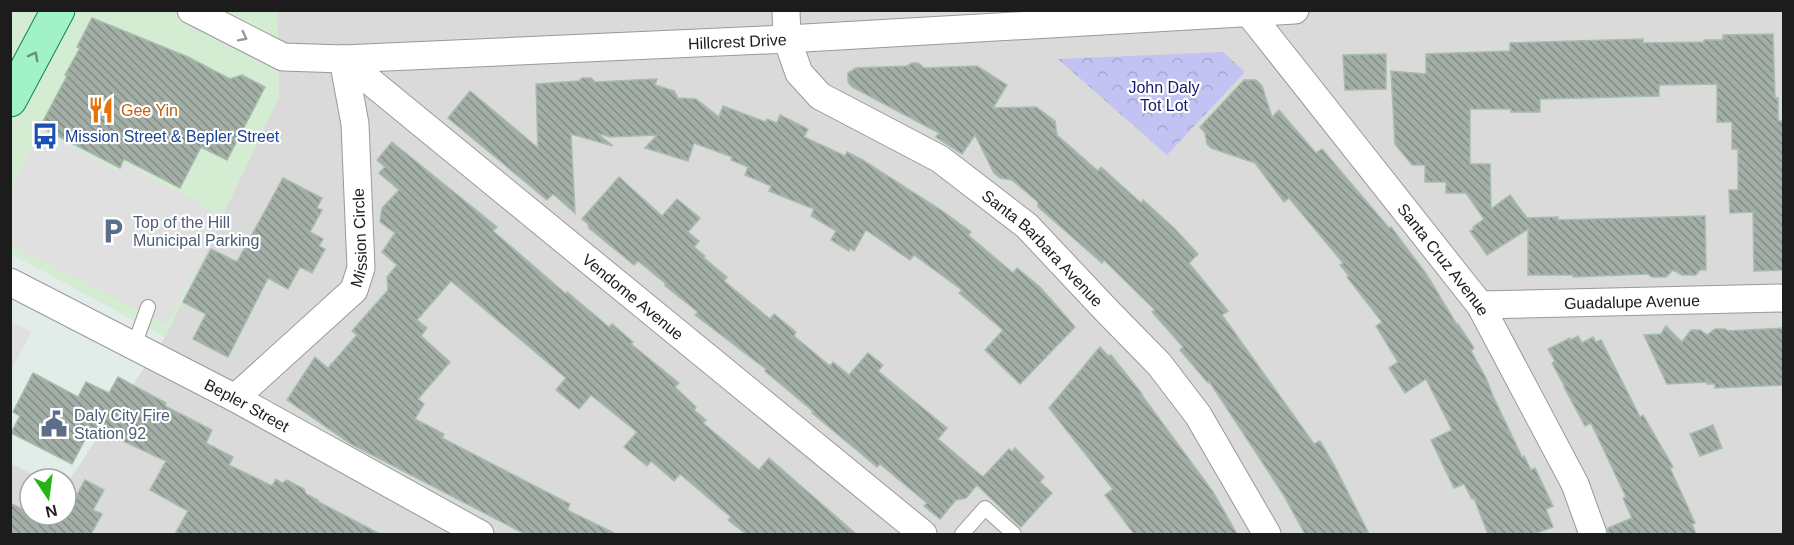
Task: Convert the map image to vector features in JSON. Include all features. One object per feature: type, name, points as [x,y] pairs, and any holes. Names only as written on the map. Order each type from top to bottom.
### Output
[{"type":"main road","points":[[10,100],[58,10]]},
{"type":"street","name":"Hillcrest Drive","points":[[191,10],[284,57],[344,59],[787,39],[1295,10]]},
{"type":"street","name":"Santa Barbara Avenue","points":[[786,10],[787,39],[799,73],[820,96],[939,159],[1027,226],[1159,364],[1198,415],[1267,534]]},
{"type":"street","name":"Santa Cruz Avenue","points":[[1249,13],[1480,305],[1575,484],[1593,534]]},
{"type":"street","name":"Mission Circle","points":[[235,398],[354,290],[361,268],[355,124],[344,59]]},
{"type":"street","name":"Vendome Avenue","points":[[344,59],[923,534]]},
{"type":"street","name":"Bepler Street","points":[[14,290],[134,346],[235,398],[480,534]]},
{"type":"street","name":"Guadalupe Avenue","points":[[1480,305],[1784,298]]},
{"type":"lane","points":[[134,346],[148,307]]},
{"type":"lane","points":[[962,534],[985,508],[1014,534]]},
{"type":"shaded area","points":[[10,11],[277,11],[279,97],[165,337],[11,254]]},
{"type":"shaded area","points":[[277,11],[1783,11],[1783,534],[11,534],[10,463],[18,467],[18,527],[78,527],[78,467],[165,337],[279,97]]},
{"type":"shaded area","name":"Top of the Hill Municipal Parking","points":[[42,129],[118,172],[125,163],[224,217],[166,324],[11,245],[10,190]]},
{"type":"shaded area","points":[[11,322],[31,332],[11,371]]},
{"type":"green space","name":"John Daly Tot Lot","points":[[1223,52],[1245,72],[1167,155],[1058,59]]},
{"type":"building","points":[[92,18],[188,57],[230,79],[242,75],[265,87],[227,160],[201,147],[180,188],[124,159],[120,168],[40,127],[67,76],[65,75],[80,48],[77,47]]},
{"type":"building","points":[[1773,34],[1775,98],[1778,98],[1778,121],[1784,121],[1784,270],[1754,271],[1753,212],[1730,213],[1729,190],[1738,190],[1738,149],[1732,149],[1732,122],[1717,122],[1717,84],[1659,85],[1659,96],[1540,99],[1540,112],[1470,109],[1470,164],[1490,164],[1491,209],[1510,195],[1527,218],[1558,217],[1558,220],[1705,216],[1706,270],[1700,270],[1696,275],[1682,275],[1673,270],[1666,277],[1652,277],[1648,274],[1573,277],[1573,275],[1528,275],[1528,229],[1487,255],[1470,231],[1484,219],[1466,193],[1446,193],[1446,182],[1425,182],[1425,165],[1412,165],[1395,144],[1391,71],[1426,74],[1426,54],[1510,51],[1510,43],[1643,39],[1643,43],[1704,42],[1704,40],[1723,40],[1723,35]]},
{"type":"building","points":[[1386,54],[1386,89],[1345,90],[1343,55]]},
{"type":"building","points":[[918,63],[924,68],[977,66],[1007,85],[993,108],[1036,107],[1055,121],[1057,135],[1098,171],[1101,167],[1141,203],[1143,200],[1175,229],[1198,254],[1189,263],[1228,311],[1222,315],[1314,444],[1320,441],[1369,534],[1305,534],[1283,494],[1209,381],[1208,383],[1180,350],[1183,347],[1152,312],[1155,310],[1104,260],[1102,263],[1038,207],[1038,202],[1012,180],[1000,178],[994,173],[975,135],[962,154],[936,137],[939,133],[852,87],[848,82],[848,73],[856,68],[907,66]]},
{"type":"building","points":[[582,78],[591,78],[595,82],[657,79],[655,85],[674,91],[678,98],[696,99],[719,117],[723,106],[766,122],[767,119],[777,123],[780,115],[808,129],[804,137],[845,156],[847,152],[861,159],[971,232],[968,235],[1013,273],[1017,268],[1040,287],[1075,327],[1020,384],[985,350],[1003,330],[959,293],[962,290],[914,255],[910,260],[866,230],[854,251],[850,248],[849,251],[831,240],[836,231],[811,216],[814,209],[769,191],[771,186],[745,175],[748,167],[731,160],[732,157],[694,143],[688,161],[645,148],[657,135],[610,137],[597,133],[613,146],[571,134],[575,213],[553,194],[547,200],[448,118],[470,91],[538,148],[536,84],[579,81]]},
{"type":"building","points":[[1244,80],[1256,80],[1262,86],[1272,117],[1279,110],[1316,153],[1322,149],[1389,228],[1391,227],[1427,275],[1457,325],[1474,348],[1471,351],[1486,378],[1522,457],[1524,456],[1531,470],[1535,468],[1553,506],[1546,509],[1553,527],[1534,534],[1488,534],[1474,498],[1472,499],[1464,484],[1454,488],[1431,440],[1452,430],[1426,379],[1405,393],[1389,368],[1398,362],[1376,326],[1382,322],[1347,277],[1349,276],[1340,265],[1343,263],[1289,198],[1284,202],[1255,163],[1211,148],[1207,144],[1205,133],[1200,127]]},
{"type":"building","points":[[392,142],[497,227],[493,231],[566,294],[567,292],[609,327],[612,324],[633,342],[631,344],[679,383],[675,387],[696,407],[694,410],[706,420],[703,423],[759,470],[769,458],[856,534],[746,534],[728,520],[731,517],[680,474],[674,481],[651,461],[647,466],[624,447],[637,432],[591,395],[579,409],[556,390],[566,378],[451,281],[417,320],[427,328],[421,336],[450,362],[418,399],[424,404],[415,419],[444,434],[442,438],[570,504],[567,510],[616,534],[525,534],[351,444],[287,400],[315,357],[328,368],[357,335],[352,331],[388,290],[387,277],[397,265],[382,252],[395,233],[380,222],[382,208],[399,190],[379,173],[385,167],[377,160]]},
{"type":"building","points":[[619,177],[662,216],[677,199],[700,218],[688,232],[699,241],[694,247],[727,277],[724,281],[770,319],[774,314],[796,332],[794,336],[830,366],[833,362],[849,375],[868,353],[883,365],[878,371],[947,428],[938,439],[983,477],[1009,449],[1012,452],[1015,448],[1044,477],[1040,482],[1052,493],[1021,527],[977,485],[966,498],[956,500],[940,519],[924,506],[927,503],[880,464],[877,467],[812,413],[814,412],[765,371],[766,369],[695,315],[698,312],[665,286],[665,283],[638,261],[634,265],[589,228],[582,219]]},
{"type":"building","points":[[283,178],[322,198],[317,208],[322,210],[310,232],[323,239],[319,246],[325,249],[312,273],[300,267],[288,289],[268,278],[228,357],[193,339],[206,314],[183,302],[211,249],[237,262]]},
{"type":"building","points":[[1666,326],[1682,342],[1691,330],[1700,330],[1707,335],[1715,329],[1728,331],[1784,328],[1784,385],[1715,388],[1715,384],[1707,384],[1707,382],[1667,384],[1644,335],[1661,334]]},
{"type":"building","points":[[1578,336],[1582,343],[1593,337],[1596,342],[1601,340],[1640,417],[1643,415],[1673,467],[1670,468],[1695,523],[1692,524],[1696,534],[1608,534],[1608,528],[1632,518],[1623,498],[1626,497],[1591,423],[1585,426],[1564,387],[1548,349]]},
{"type":"building","points":[[1100,347],[1108,356],[1111,355],[1142,394],[1213,492],[1237,534],[1134,534],[1105,495],[1113,489],[1049,408]]},
{"type":"building","points":[[33,373],[78,397],[86,382],[109,393],[118,377],[166,403],[165,406],[212,430],[206,443],[233,457],[229,465],[272,486],[276,479],[282,483],[287,480],[304,489],[306,494],[317,501],[380,534],[175,534],[188,511],[150,490],[166,461],[104,432],[100,440],[88,434],[72,464],[11,433],[20,416],[13,412]]},
{"type":"building","points":[[1713,425],[1722,448],[1700,456],[1690,434]]},
{"type":"building","points":[[85,480],[104,490],[93,510],[102,514],[91,534],[10,534],[10,503],[18,507],[18,527],[78,527],[78,493]]},
{"type":"place","name":"Gee Yin","points":[[101,110]]},
{"type":"place","name":"Mission Street & Bepler Street","points":[[45,136]]},
{"type":"place","name":"Top of the Hill Municipal Parking","points":[[113,231]]},
{"type":"place","name":"Daly City Fire Station 92","points":[[54,424]]}]
